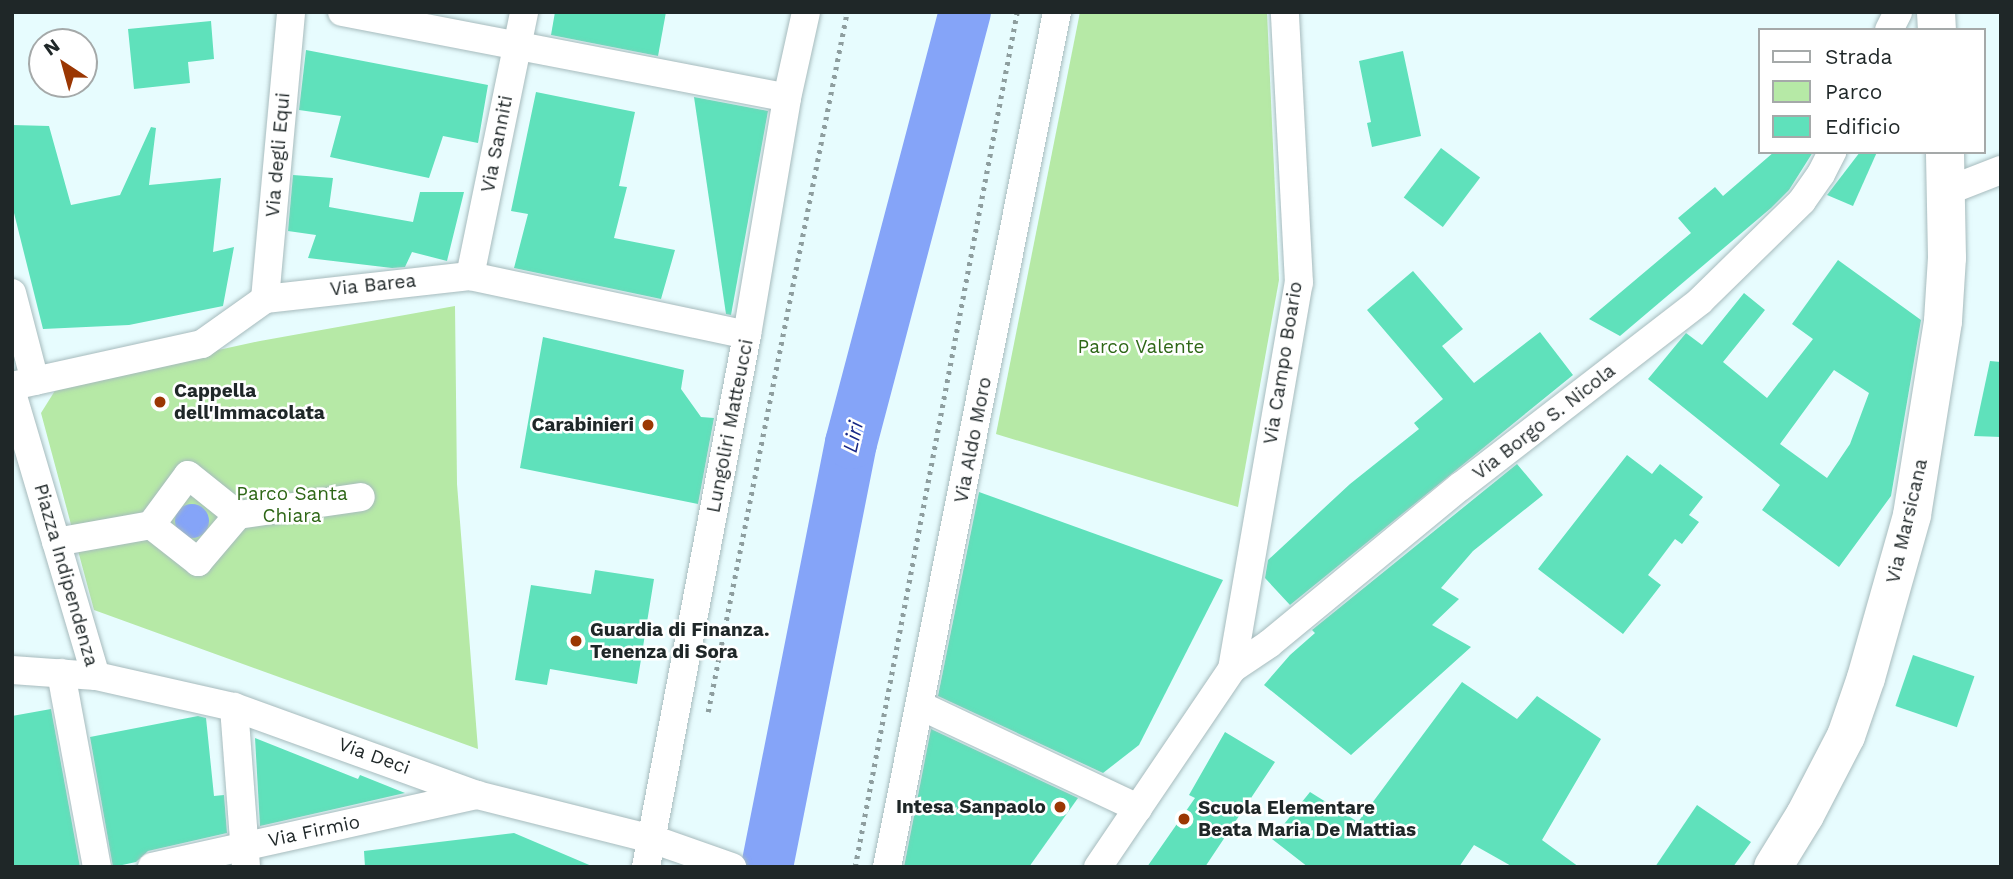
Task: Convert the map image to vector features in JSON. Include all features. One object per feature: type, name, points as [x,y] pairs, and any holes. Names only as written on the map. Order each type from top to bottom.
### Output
[{"type":"main road","name":"Via Marsicana","points":[[1773,867],[1805,815],[1846,736],[1866,678],[1912,515],[1943,321],[1948,191],[1945,154]]},
{"type":"street","name":"Via degli Equi","points":[[265,299],[291,12]]},
{"type":"street","points":[[341,12],[788,97]]},
{"type":"street","name":"Via Sanniti","points":[[470,276],[524,12]]},
{"type":"street","name":"Lungoliri Matteucci","points":[[646,867],[806,12]]},
{"type":"street","name":"Via Aldo Moro","points":[[887,867],[1057,12]]},
{"type":"street","name":"Via Campo Boario","points":[[1232,669],[1299,283],[1285,12]]},
{"type":"street","points":[[1890,28],[1898,12]]},
{"type":"street","name":"Via Borgo S. Nicola","points":[[1232,669],[1269,644],[1479,471],[1700,302],[1802,201],[1831,154]]},
{"type":"street","points":[[1948,191],[2001,170]]},
{"type":"street","name":"Via Barea","points":[[20,387],[202,344],[265,299],[470,276],[747,335]]},
{"type":"street","name":"Piazza Indipendenza","points":[[12,293],[20,387],[56,542],[96,676],[12,670]]},
{"type":"street","points":[[56,542],[152,525],[188,475],[238,515]]},
{"type":"street","points":[[152,525],[198,562],[238,515],[361,497]]},
{"type":"street","points":[[1098,867],[1232,669]]},
{"type":"street","points":[[61,673],[97,867]]},
{"type":"street","name":"Via Deci","points":[[96,676],[234,706],[477,795],[652,839],[732,867]]},
{"type":"street","points":[[234,706],[245,857]]},
{"type":"street","points":[[921,706],[1138,808]]},
{"type":"street","name":"Via Firmio","points":[[152,867],[245,857],[477,795]]},
{"type":"path","points":[[705,726],[847,12]]},
{"type":"path","points":[[855,867],[1017,12]]},
{"type":"green space","name":"Parco Valente","points":[[1080,12],[1267,12],[1279,280],[1238,507],[996,434]]},
{"type":"green space","name":"Parco Santa Chiara","points":[[455,306],[457,484],[478,749],[94,610],[41,413],[56,389],[63,384],[260,341]]},
{"type":"water","points":[[192,504],[204,509],[209,521],[204,533],[192,538],[180,533],[175,521],[180,509]]},
{"type":"building","points":[[555,12],[666,12],[658,56],[551,35]]},
{"type":"building","points":[[211,21],[214,59],[188,62],[190,83],[134,89],[128,29]]},
{"type":"building","points":[[306,50],[488,85],[478,143],[443,136],[429,178],[330,157],[341,116],[299,110]]},
{"type":"building","points":[[1403,51],[1421,136],[1372,147],[1367,123],[1371,122],[1359,61]]},
{"type":"building","points":[[536,92],[635,112],[619,186],[627,187],[614,238],[675,250],[661,299],[514,268],[528,214],[511,211]]},
{"type":"building","points":[[694,97],[768,111],[731,315],[726,314]]},
{"type":"building","points":[[12,125],[49,126],[71,205],[120,195],[151,127],[156,128],[149,185],[221,178],[213,252],[234,247],[223,306],[129,325],[43,329],[12,205]]},
{"type":"building","points":[[1441,148],[1480,177],[1443,227],[1404,198]]},
{"type":"building","points":[[1772,154],[1812,154],[1789,190],[1771,208],[1620,336],[1589,319],[1691,233],[1678,218],[1715,187],[1723,196]]},
{"type":"building","points":[[1858,154],[1876,154],[1853,206],[1827,195]]},
{"type":"building","points":[[293,175],[333,178],[329,207],[413,222],[420,192],[464,192],[447,261],[412,252],[405,267],[392,268],[308,258],[316,235],[288,231]]},
{"type":"building","points":[[1838,260],[1921,320],[1891,496],[1839,567],[1762,510],[1780,485],[1648,379],[1686,333],[1702,345],[1744,293],[1765,310],[1723,362],[1767,398],[1813,339],[1792,324]],"holes":[[[1834,370],[1869,393],[1850,444],[1827,478],[1780,444]]]},
{"type":"building","points":[[1413,271],[1463,329],[1442,346],[1474,383],[1540,332],[1573,375],[1290,605],[1265,578],[1268,560],[1350,484],[1419,429],[1414,423],[1443,399],[1367,310]]},
{"type":"building","points":[[543,337],[684,370],[681,389],[701,417],[714,418],[698,504],[520,468]]},
{"type":"building","points":[[1990,361],[2001,362],[2001,437],[1974,436]]},
{"type":"building","points":[[1627,455],[1652,474],[1660,464],[1703,497],[1689,515],[1699,522],[1682,544],[1675,539],[1648,575],[1661,585],[1623,634],[1538,569]]},
{"type":"building","points":[[1517,464],[1543,495],[1473,551],[1441,588],[1459,599],[1432,625],[1471,647],[1351,755],[1264,685],[1290,655],[1315,633],[1312,630]]},
{"type":"building","points":[[979,492],[1223,580],[1139,745],[1103,773],[938,696]]},
{"type":"building","points":[[595,570],[654,579],[637,684],[550,669],[547,685],[515,680],[531,585],[591,594]]},
{"type":"building","points":[[1913,655],[1974,676],[1957,727],[1895,706]]},
{"type":"building","points":[[1462,682],[1517,719],[1537,696],[1601,739],[1542,840],[1579,867],[1513,867],[1474,845],[1459,867],[1308,867],[1272,839],[1310,792],[1358,822]]},
{"type":"building","points":[[51,709],[80,867],[12,867],[12,716]]},
{"type":"building","points":[[198,716],[206,718],[214,796],[224,795],[227,833],[148,851],[136,862],[113,867],[90,737]]},
{"type":"building","points":[[931,729],[1078,798],[1029,867],[904,867]]},
{"type":"building","points":[[1225,732],[1275,762],[1205,867],[1147,867],[1195,798],[1189,795]]},
{"type":"building","points":[[255,738],[358,779],[360,775],[405,793],[260,826]]},
{"type":"building","points":[[1697,805],[1751,842],[1733,867],[1655,867]]},
{"type":"building","points":[[514,833],[594,867],[365,867],[364,851]]},
{"type":"waterway","name":"Liri","points":[[767,867],[851,443],[965,12]]},
{"type":"place","name":"Cappella dell'Immacolata","points":[[160,402]]},
{"type":"place","name":"Carabinieri","points":[[648,425]]},
{"type":"place","name":"Guardia di Finanza. Tenenza di Sora","points":[[576,641]]},
{"type":"place","name":"Intesa Sanpaolo","points":[[1060,807]]},
{"type":"place","name":"Scuola Elementare Beata Maria De Mattias","points":[[1184,819]]}]
